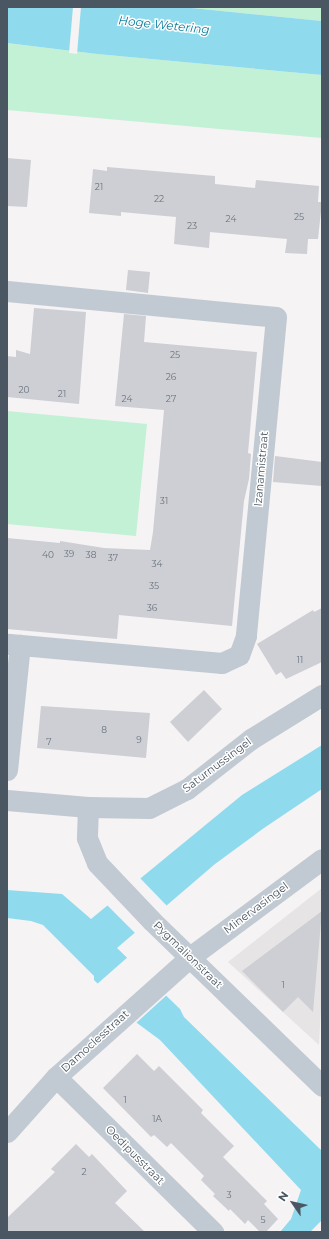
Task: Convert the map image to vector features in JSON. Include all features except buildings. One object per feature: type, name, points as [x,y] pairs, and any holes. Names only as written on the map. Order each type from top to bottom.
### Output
[{"type":"street","name":"Izanamistraat","points":[[7,291],[276,317],[246,636],[239,655],[222,663],[14,644]]},
{"type":"street","points":[[7,770],[14,644]]},
{"type":"street","name":"Saturnussingel","points":[[7,800],[88,807],[149,808],[188,789],[251,740],[322,695]]},
{"type":"street","name":"Pygmalionstraat","points":[[88,807],[87,838],[97,863],[152,921],[322,1086]]},
{"type":"street","name":"Minervasingel","points":[[190,957],[322,859]]},
{"type":"street","name":"Damoclesstraat","points":[[7,1132],[56,1077],[105,1031],[190,957]]},
{"type":"street","name":"Oedipusstraat","points":[[56,1077],[213,1232]]},
{"type":"shaded area","points":[[322,888],[322,987],[319,1045],[228,962]]},
{"type":"green space","points":[[182,7],[322,7],[322,21]]},
{"type":"green space","points":[[7,43],[97,54],[322,75],[322,138],[7,110]]},
{"type":"green space","points":[[7,411],[147,424],[136,536],[7,524]]},
{"type":"water","name":"Hoge Wetering","points":[[7,7],[182,7],[322,21],[322,75],[97,54],[7,43]]},
{"type":"water","points":[[322,745],[322,789],[264,828],[215,864],[117,948],[180,1009],[184,1017],[322,1151],[322,1220],[310,1232],[280,1232],[291,1219],[301,1190],[160,1040],[137,1023],[94,980],[94,976],[43,925],[31,921],[7,918],[7,890],[62,894],[91,919],[242,795]]},
{"type":"pier","points":[[73,7],[81,7],[77,54],[69,53]]},
{"type":"pier","points":[[139,877],[168,907],[136,934],[106,904]]},
{"type":"pier","points":[[129,956],[168,994],[135,1024],[96,985]]}]
